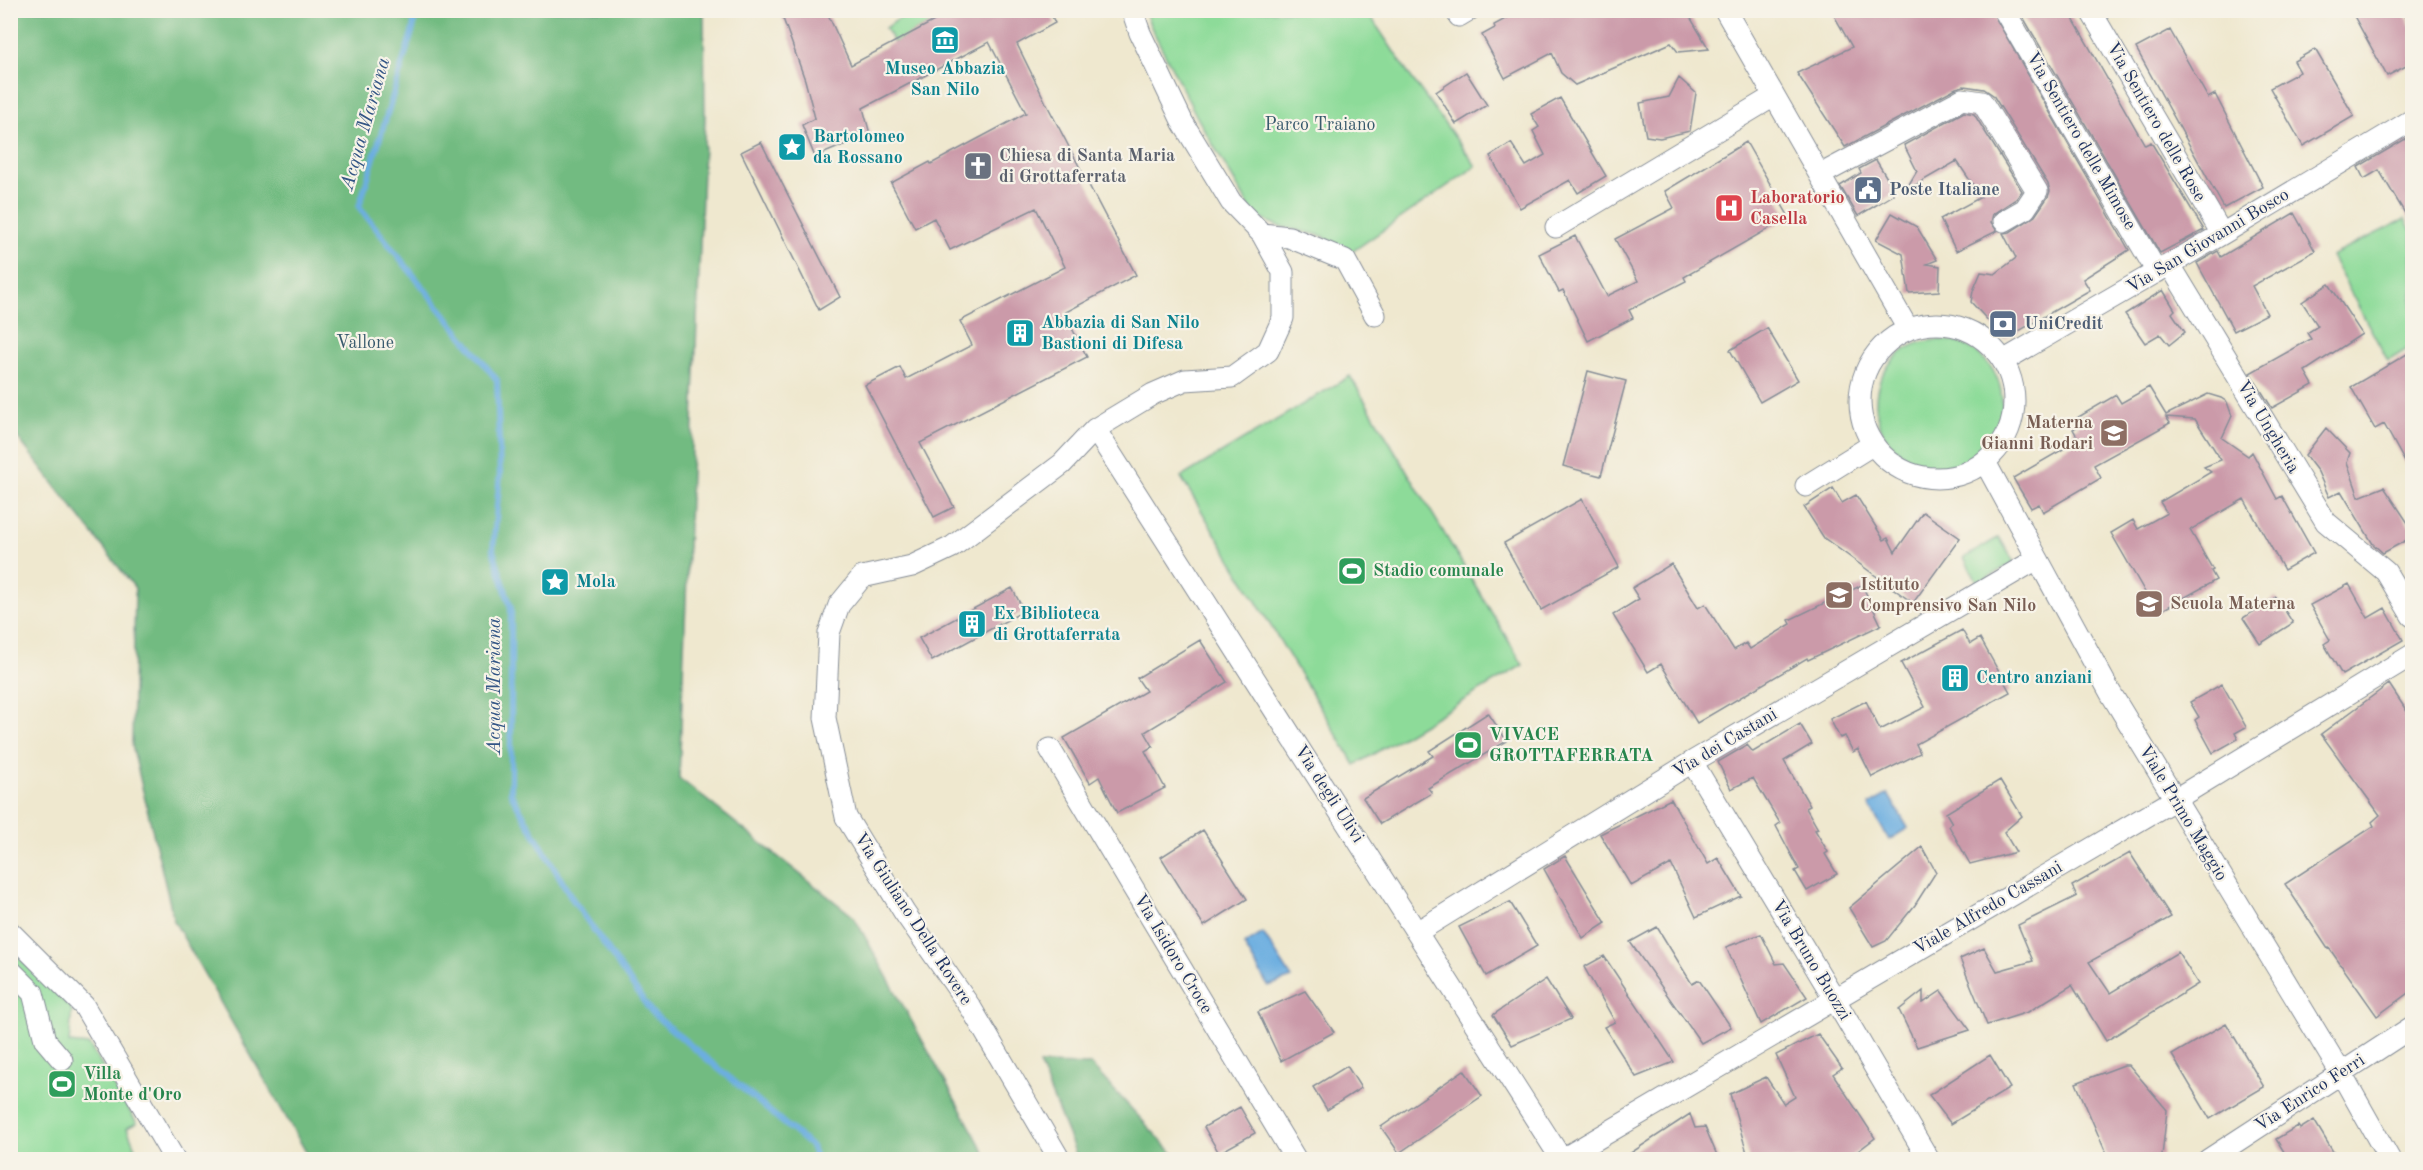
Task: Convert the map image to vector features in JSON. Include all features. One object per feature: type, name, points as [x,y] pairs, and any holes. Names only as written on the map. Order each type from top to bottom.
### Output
[{"type":"street","points":[[1095,429],[1153,394],[1185,380],[1232,377],[1268,351],[1283,318],[1283,272],[1262,234],[1231,202],[1183,123],[1140,33],[1132,10]]},
{"type":"street","points":[[1725,10],[1908,329]]},
{"type":"street","name":"Via Sentiero delle Mimose","points":[[2004,10],[2164,268]]},
{"type":"street","name":"Via Sentiero delle Rose","points":[[2090,10],[2222,234]]},
{"type":"street","points":[[1556,227],[1774,96]]},
{"type":"street","points":[[1820,175],[1962,99],[1982,102],[2037,191],[2025,209],[2004,221]]},
{"type":"street","name":"Via San Giovanni Bosco","points":[[2003,361],[2412,120]]},
{"type":"street","points":[[1262,234],[1289,237],[1344,260],[1375,315]]},
{"type":"street","name":"Via Ungheria","points":[[2164,268],[2326,522],[2386,572],[2412,616]]},
{"type":"street","points":[[1935,323],[1962,328],[1986,340],[2003,361],[2012,381],[2015,404],[2011,426],[2001,446],[1985,462],[1961,475],[1934,479],[1916,476],[1899,469],[1885,459],[1872,445],[1859,413],[1859,393],[1863,374],[1872,357],[1885,343],[1908,329],[1935,323]]},
{"type":"street","name":"Via Giuliano Della Rovere","points":[[1060,1160],[971,1008],[904,912],[846,817],[825,718],[829,633],[839,605],[862,577],[912,566],[952,547],[1062,464],[1095,429]]},
{"type":"street","name":"Via degli Ulivi","points":[[1095,429],[1562,1159]]},
{"type":"street","points":[[1806,486],[1872,445]]},
{"type":"street","name":"Viale Primo Maggio","points":[[1985,462],[2110,692],[2390,1160]]},
{"type":"street","name":"Via dei Castani","points":[[1417,933],[1692,762],[2037,558]]},
{"type":"street","name":"Viale Alfredo Cassani","points":[[1562,1159],[2174,800],[2412,655]]},
{"type":"street","name":"Via Isidoro Croce","points":[[1050,749],[1296,1160]]},
{"type":"street","name":"Via Bruno Buozzi","points":[[1692,762],[1929,1160]]},
{"type":"street","points":[[10,932],[84,1006],[175,1160]]},
{"type":"street","points":[[10,970],[33,993],[45,1040],[62,1060]]},
{"type":"street","name":"Via Enrico Ferri","points":[[2208,1160],[2412,1026]]},
{"type":"green space","name":"Vallone","points":[[11,10],[704,11],[705,119],[679,778],[854,917],[988,1159],[310,1159],[174,921],[132,745],[135,588],[11,429]]},
{"type":"green space","points":[[911,11],[955,11],[894,43],[885,28]]},
{"type":"green space","name":"Parco Traiano","points":[[1145,11],[1367,11],[1408,73],[1476,166],[1350,253],[1323,236],[1278,226],[1260,218],[1251,210],[1198,119]]},
{"type":"green space","points":[[2405,219],[2412,232],[2412,346],[2388,361],[2331,256]]},
{"type":"green space","points":[[1939,340],[1963,345],[1983,359],[1997,379],[2002,403],[1997,427],[1983,447],[1963,461],[1939,466],[1915,461],[1895,447],[1881,427],[1876,403],[1881,379],[1895,359],[1915,345]]},
{"type":"green space","name":"Stadio comunale","points":[[1350,376],[1523,665],[1355,765],[1181,477]]},
{"type":"green space","points":[[1999,537],[2014,562],[1978,583],[1964,558]]},
{"type":"green space","name":"Villa Monte d'Oro","points":[[10,949],[72,1009],[69,1043],[89,1045],[137,1123],[127,1128],[135,1148],[118,1159],[11,1159]]},
{"type":"green space","points":[[1039,1064],[1091,1065],[1178,1159],[1078,1159]]},
{"type":"water","points":[[1888,794],[1908,828],[1889,840],[1869,805]]},
{"type":"water","points":[[1263,933],[1292,978],[1268,986],[1244,945]]},
{"type":"building","points":[[780,10],[826,10],[851,65],[955,10],[1049,10],[1055,23],[1017,44],[1136,275],[1064,313],[1087,357],[920,443],[954,507],[934,517],[865,385],[900,367],[906,379],[972,345],[960,321],[1065,267],[1036,208],[950,250],[934,218],[915,228],[891,183],[1026,113],[989,42],[863,108],[870,134],[815,157],[802,125],[815,118],[805,80]]},
{"type":"building","points":[[1522,10],[1686,10],[1709,49],[1678,52],[1671,43],[1575,85],[1561,73],[1552,53],[1505,78],[1482,35],[1495,28],[1494,25]]},
{"type":"building","points":[[1831,10],[1991,10],[2129,250],[2083,279],[2090,290],[2005,339],[1971,302],[1973,291],[1981,272],[1995,274],[2016,258],[2003,233],[2010,232],[2035,216],[2048,197],[2050,191],[2048,184],[1993,95],[1984,89],[1964,86],[1956,88],[1845,147],[1797,73],[1852,47]]},
{"type":"building","points":[[2019,10],[2068,10],[2145,145],[2151,142],[2204,230],[2160,253]]},
{"type":"building","points":[[2364,10],[2402,10],[2412,29],[2412,63],[2387,76],[2354,16]]},
{"type":"building","points":[[2170,30],[2208,98],[2215,94],[2263,187],[2224,208],[2136,48]]},
{"type":"building","points":[[2315,49],[2354,116],[2303,146],[2270,88],[2300,72],[2294,61]]},
{"type":"building","points":[[1466,72],[1487,105],[1456,124],[1436,92]]},
{"type":"building","points":[[1679,78],[1696,93],[1690,131],[1660,138],[1646,136],[1640,103],[1669,97]]},
{"type":"building","points":[[1560,98],[1606,176],[1578,193],[1570,180],[1520,208],[1490,156],[1511,143],[1526,166],[1545,155],[1533,131],[1539,127],[1531,114]]},
{"type":"building","points":[[1964,112],[1974,114],[2022,191],[2016,199],[1993,214],[1991,222],[1997,231],[1956,251],[1940,219],[1981,197],[1957,161],[1905,191],[1917,171],[1904,145]]},
{"type":"building","points":[[2407,138],[2412,147],[2412,225],[2379,170],[2364,179],[2358,167]]},
{"type":"building","points":[[761,142],[840,297],[819,310],[741,152]]},
{"type":"building","points":[[1746,142],[1789,217],[1684,277],[1686,281],[1629,310],[1633,318],[1588,341],[1563,290],[1559,292],[1539,254],[1575,236],[1607,296],[1638,281],[1615,239],[1674,208],[1665,191]]},
{"type":"building","name":"Poste Italiane","points":[[1876,160],[1893,188],[1893,195],[1858,216],[1840,186],[1861,173],[1859,169]]},
{"type":"building","points":[[1892,213],[1917,227],[1937,260],[1927,264],[1940,266],[1939,291],[1909,293],[1903,254],[1876,240]]},
{"type":"building","points":[[2294,213],[2315,251],[2252,286],[2267,314],[2234,331],[2197,263],[2218,251],[2221,257]]},
{"type":"building","points":[[2329,284],[2362,334],[2305,371],[2313,385],[2272,408],[2250,373],[2311,339],[2307,333],[2318,326],[2302,302]]},
{"type":"building","points":[[2163,290],[2175,310],[2172,313],[2185,332],[2169,345],[2160,334],[2145,343],[2125,314]]},
{"type":"building","points":[[1767,328],[1798,380],[1760,402],[1730,350]]},
{"type":"building","points":[[2412,351],[2412,475],[2384,424],[2375,429],[2351,387]]},
{"type":"building","points":[[1588,371],[1626,381],[1601,476],[1563,466]]},
{"type":"building","points":[[2149,387],[2166,415],[2208,394],[2227,402],[2232,416],[2222,438],[2248,456],[2252,452],[2277,499],[2282,496],[2314,553],[2284,570],[2244,499],[2190,530],[2213,570],[2211,571],[2216,580],[2157,613],[2111,533],[2133,520],[2138,529],[2167,513],[2160,502],[2211,472],[2204,467],[2221,460],[2195,419],[2166,417],[2170,423],[2094,465],[2101,478],[2043,512],[2039,504],[2031,508],[2013,478],[2079,440],[2073,429],[2079,426],[2075,419],[2116,395],[2121,403]]},
{"type":"building","points":[[2326,428],[2350,453],[2347,462],[2359,497],[2384,487],[2412,529],[2412,537],[2383,553],[2373,544],[2341,491],[2329,497],[2318,472],[2305,455]]},
{"type":"building","points":[[1833,488],[1842,503],[1856,495],[1884,540],[1888,538],[1895,552],[1923,512],[1960,538],[1913,603],[1824,538],[1804,507]]},
{"type":"building","points":[[1582,499],[1619,567],[1541,610],[1504,543]]},
{"type":"building","points":[[1671,564],[1698,608],[1705,604],[1734,650],[1746,643],[1750,649],[1791,624],[1789,620],[1862,585],[1881,625],[1808,660],[1807,658],[1697,723],[1661,664],[1648,672],[1613,615],[1639,599],[1632,588]]},
{"type":"building","points":[[2349,584],[2368,618],[2385,608],[2403,640],[2342,675],[2324,644],[2330,640],[2310,605]]},
{"type":"building","name":"Ex Biblioteca di Grottaferrata","points":[[1012,588],[1024,611],[932,661],[919,638]]},
{"type":"building","points":[[2276,597],[2293,623],[2260,644],[2243,618]]},
{"type":"building","points":[[1962,630],[1970,644],[1980,638],[2010,692],[1916,744],[1920,753],[1872,777],[1858,749],[1853,752],[1845,736],[1840,738],[1830,719],[1866,701],[1880,730],[1925,707],[1901,663]]},
{"type":"building","points":[[1200,640],[1227,682],[1145,732],[1153,746],[1145,751],[1165,788],[1117,813],[1099,777],[1090,783],[1064,738],[1146,691],[1137,678]]},
{"type":"building","points":[[2222,684],[2246,727],[2235,733],[2238,739],[2213,753],[2195,720],[2199,717],[2190,702]]},
{"type":"building","points":[[2389,684],[2412,719],[2412,990],[2377,1016],[2328,949],[2285,884],[2374,826],[2372,822],[2380,815],[2321,734]]},
{"type":"building","points":[[1488,713],[1507,741],[1428,788],[1432,793],[1380,824],[1363,798],[1433,756],[1429,751]]},
{"type":"building","points":[[1800,724],[1812,744],[1784,761],[1810,806],[1806,808],[1828,852],[1825,854],[1837,874],[1807,891],[1795,871],[1799,869],[1776,826],[1780,823],[1753,778],[1731,789],[1718,762],[1747,745],[1753,752]]},
{"type":"building","points":[[2000,780],[2022,816],[2004,832],[2016,852],[1970,864],[1949,826],[1952,823],[1946,813]]},
{"type":"building","points":[[1671,799],[1708,864],[1718,858],[1741,896],[1696,917],[1671,864],[1631,886],[1600,834]]},
{"type":"building","points":[[1203,830],[1247,899],[1204,926],[1161,857]]},
{"type":"building","points":[[1922,847],[1936,872],[1915,905],[1886,941],[1873,947],[1849,908]]},
{"type":"building","points":[[2130,853],[2171,917],[2089,962],[2110,993],[2178,952],[2198,984],[2106,1041],[2072,985],[2028,1012],[1987,1025],[1960,959],[1984,948],[1997,971],[2033,961],[2018,925],[2077,896],[2072,886]]},
{"type":"building","points":[[1565,856],[1606,923],[1583,938],[1544,869]]},
{"type":"building","points":[[1510,902],[1537,946],[1486,976],[1459,927]]},
{"type":"building","points":[[1657,927],[1692,984],[1699,980],[1731,1027],[1701,1043],[1630,942]]},
{"type":"building","points":[[1761,934],[1776,964],[1784,963],[1807,997],[1761,1024],[1726,947]]},
{"type":"building","points":[[1604,956],[1674,1062],[1636,1077],[1604,1027],[1615,1022],[1584,967]]},
{"type":"building","points":[[1546,979],[1571,1019],[1512,1045],[1493,1015]]},
{"type":"building","points":[[1305,991],[1334,1032],[1281,1061],[1258,1012]]},
{"type":"building","points":[[1923,991],[1923,1003],[1941,991],[1970,1030],[1917,1047],[1899,1010]]},
{"type":"building","points":[[2226,1023],[2264,1087],[2210,1119],[2172,1055]]},
{"type":"building","points":[[1818,1034],[1842,1068],[1833,1074],[1875,1138],[1846,1160],[1749,1160],[1730,1094],[1766,1077],[1784,1104],[1795,1097],[1776,1055]]},
{"type":"building","points":[[1990,1055],[2010,1088],[1951,1124],[1929,1095]]},
{"type":"building","points":[[2129,1065],[2167,1110],[2162,1156],[2148,1160],[2109,1160],[2076,1083]]},
{"type":"building","points":[[1347,1066],[1361,1088],[1327,1110],[1313,1087]]},
{"type":"building","points":[[1464,1070],[1482,1096],[1399,1153],[1381,1127]]},
{"type":"building","points":[[1240,1107],[1255,1133],[1219,1153],[1204,1127]]},
{"type":"building","points":[[1690,1114],[1695,1128],[1705,1127],[1719,1160],[1620,1160]]},
{"type":"building","points":[[2314,1120],[2338,1160],[2289,1160],[2276,1139]]},
{"type":"waterway","name":"Acqua Mariana","points":[[416,10],[413,29],[359,207],[497,380],[500,474],[493,550],[511,608],[511,794],[573,900],[652,1013],[811,1146],[817,1160]]},
{"type":"place","name":"Museo Abbazia San Nilo","points":[[945,40]]},
{"type":"place","name":"Bartolomeo da Rossano","points":[[792,147]]},
{"type":"place","name":"Chiesa di Santa Maria di Grottaferrata","points":[[978,166]]},
{"type":"place","name":"Poste Italiane","points":[[1868,190]]},
{"type":"place","name":"Laboratorio Casella","points":[[1729,208]]},
{"type":"place","name":"UniCredit","points":[[2003,324]]},
{"type":"place","name":"Abbazia di San Nilo Bastioni di Difesa","points":[[1020,333]]},
{"type":"place","name":"Materna Gianni Rodari","points":[[2114,433]]},
{"type":"place","name":"Stadio comunale","points":[[1352,571]]},
{"type":"place","name":"Mola","points":[[555,582]]},
{"type":"place","name":"Istituto Comprensivo San Nilo","points":[[1839,595]]},
{"type":"place","name":"Scuola Materna","points":[[2149,604]]},
{"type":"place","name":"Ex Biblioteca di Grottaferrata","points":[[972,624]]},
{"type":"place","name":"Centro anziani","points":[[1955,678]]},
{"type":"place","name":"VIVACE GROTTAFERRATA","points":[[1468,745]]},
{"type":"place","name":"Villa Monte d'Oro","points":[[62,1084]]}]
